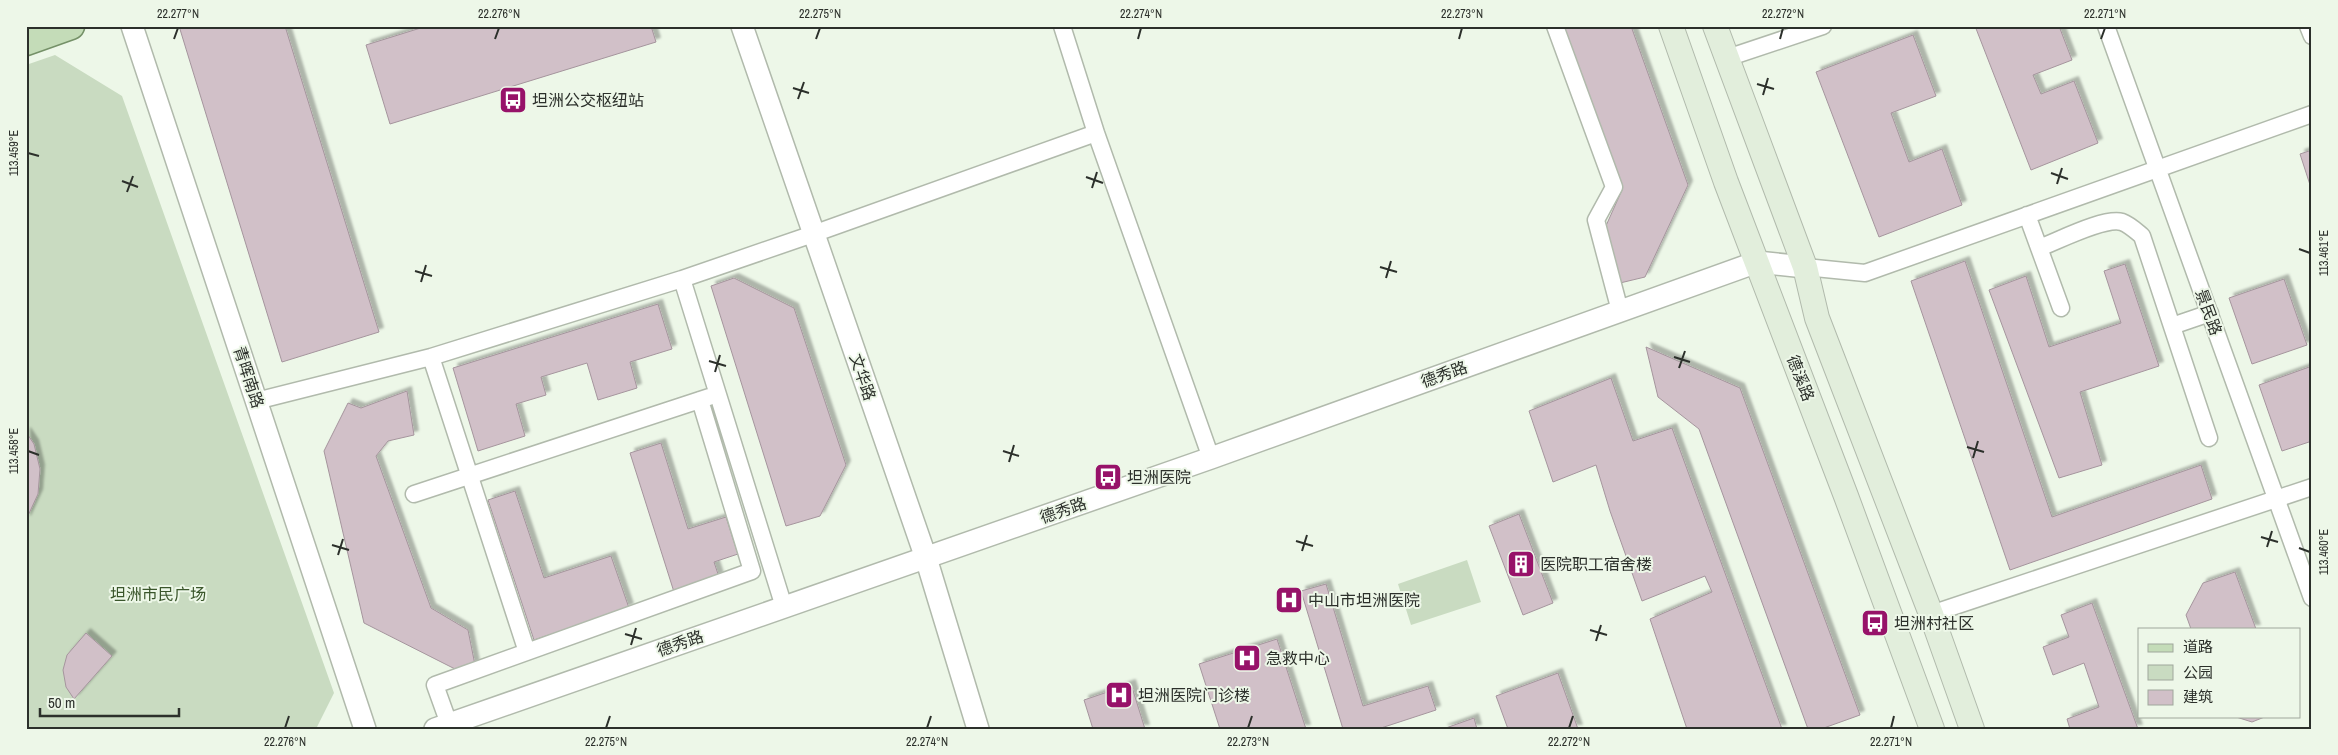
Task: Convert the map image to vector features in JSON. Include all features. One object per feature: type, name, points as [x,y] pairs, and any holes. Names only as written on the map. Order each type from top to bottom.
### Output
[{"type":"main road","points":[[26,42],[71,26]]},
{"type":"main road","name":"德溪路","points":[[1671,26],[1726,182],[1932,729]]},
{"type":"main road","points":[[1715,26],[1805,267],[1817,318],[1931,614],[1972,729]]},
{"type":"street","name":"青晖南路","points":[[132,26],[365,729]]},
{"type":"street","name":"文华路","points":[[742,26],[926,558],[978,729]]},
{"type":"street","points":[[1062,26],[1096,133],[1211,458]]},
{"type":"street","points":[[1555,26],[1614,187],[1596,220],[1620,311]]},
{"type":"street","points":[[1727,58],[1823,26]]},
{"type":"street","name":"景民路","points":[[2106,26],[2312,598]]},
{"type":"street","points":[[2308,26],[2312,36]]},
{"type":"street","points":[[1805,267],[1864,273],[2312,114]]},
{"type":"street","points":[[256,401],[431,357],[682,279],[1096,133]]},
{"type":"street","points":[[2027,215],[2061,308]]},
{"type":"street","points":[[2039,248],[2108,222],[2122,222],[2134,228],[2142,236],[2209,438]]},
{"type":"street","name":"德秀路","points":[[447,726],[1211,458],[1757,262],[1805,267]]},
{"type":"street","points":[[682,279],[784,607]]},
{"type":"street","points":[[2172,326],[2210,313]]},
{"type":"street","points":[[431,357],[527,652]]},
{"type":"street","points":[[414,494],[718,394]]},
{"type":"street","points":[[447,726],[435,685],[752,571],[700,400]]},
{"type":"street","points":[[1931,614],[2312,488]]},
{"type":"green space","name":"坦洲市民广场","points":[[55,55],[122,96],[334,693],[316,729],[26,729],[26,65]]},
{"type":"green space","points":[[1467,560],[1481,602],[1411,625],[1398,584]]},
{"type":"building","points":[[179,26],[285,26],[379,332],[282,362]]},
{"type":"building","points":[[427,26],[651,26],[656,42],[390,124],[366,45]]},
{"type":"building","points":[[1563,26],[1631,26],[1688,185],[1645,277],[1620,283],[1605,228],[1622,190]]},
{"type":"building","points":[[1975,26],[2059,26],[2072,60],[2033,75],[2041,94],[2074,81],[2098,143],[2031,170]]},
{"type":"building","points":[[1913,35],[1936,96],[1891,113],[1909,162],[1942,149],[1962,205],[1879,237],[1816,72]]},
{"type":"building","points":[[2312,150],[2312,191],[2300,154]]},
{"type":"building","points":[[1965,261],[2052,517],[2201,465],[2212,499],[2010,570],[1911,281]]},
{"type":"building","points":[[2125,264],[2159,366],[2080,392],[2102,465],[2059,478],[1989,290],[2026,276],[2049,347],[2121,323],[2104,271]]},
{"type":"building","points":[[734,278],[794,308],[846,465],[820,516],[786,526],[711,286]]},
{"type":"building","points":[[2284,279],[2307,345],[2252,364],[2229,298]]},
{"type":"building","points":[[658,304],[672,349],[630,362],[637,388],[598,400],[587,363],[541,377],[546,395],[516,404],[525,436],[478,451],[453,368]]},
{"type":"building","points":[[1646,347],[1740,388],[1860,715],[1821,729],[1808,729],[1699,429],[1658,397]]},
{"type":"building","points":[[2312,366],[2312,441],[2282,451],[2259,385]]},
{"type":"building","points":[[1611,378],[1633,441],[1672,428],[1782,729],[1687,729],[1650,619],[1712,592],[1705,576],[1642,601],[1596,465],[1553,482],[1529,411]]},
{"type":"building","points":[[407,391],[414,435],[388,441],[376,456],[431,608],[468,630],[475,665],[457,670],[364,623],[324,451],[348,403],[361,408]]},
{"type":"building","points":[[26,432],[34,444],[40,469],[38,494],[26,520]]},
{"type":"building","points":[[661,443],[688,529],[726,517],[738,554],[714,562],[719,577],[674,592],[630,453]]},
{"type":"building","points":[[515,491],[544,578],[611,556],[629,608],[534,640],[488,500]]},
{"type":"building","name":"医院职工宿舍楼","points":[[1519,514],[1553,603],[1523,615],[1489,526]]},
{"type":"building","points":[[2235,572],[2256,628],[2191,628],[2186,615],[2203,583]]},
{"type":"building","points":[[1326,584],[1363,706],[1428,686],[1436,710],[1378,729],[1343,729],[1301,591]]},
{"type":"building","points":[[2092,603],[2138,729],[2070,729],[2067,719],[2099,707],[2084,663],[2053,675],[2043,647],[2069,637],[2061,615]]},
{"type":"building","points":[[86,633],[112,656],[74,699],[66,687],[63,670],[67,655]]},
{"type":"building","points":[[1277,639],[1306,729],[1220,729],[1199,664]]},
{"type":"building","points":[[1558,673],[1578,729],[1508,729],[1496,696]]},
{"type":"building","points":[[1131,684],[1145,729],[1093,729],[1084,700]]},
{"type":"building","points":[[1474,718],[1477,729],[1443,729]]},
{"type":"building","points":[[2239,718],[2262,718],[2252,722]]},
{"type":"place","name":"坦洲公交枢纽站","points":[[513,100]]},
{"type":"place","name":"坦洲医院","points":[[1108,477]]},
{"type":"place","name":"医院职工宿舍楼","points":[[1521,564]]},
{"type":"place","name":"中山市坦洲医院","points":[[1289,600]]},
{"type":"place","name":"坦洲村社区","points":[[1875,623]]},
{"type":"place","name":"急救中心","points":[[1247,658]]},
{"type":"place","name":"坦洲医院门诊楼","points":[[1119,695]]}]
